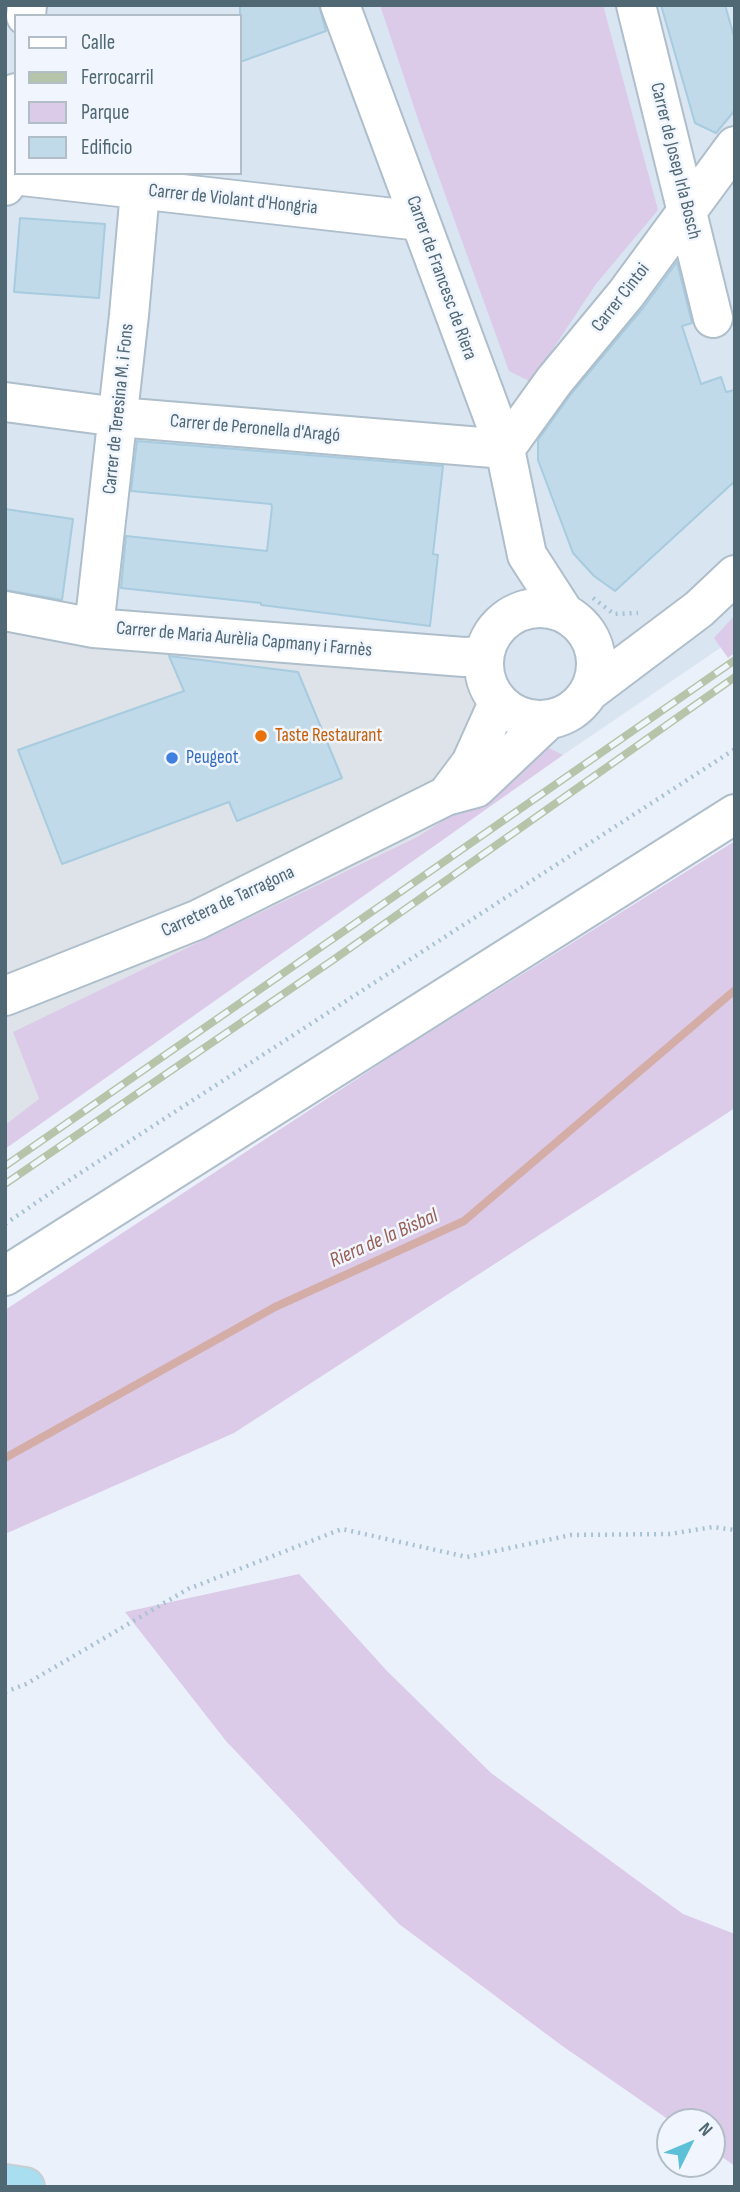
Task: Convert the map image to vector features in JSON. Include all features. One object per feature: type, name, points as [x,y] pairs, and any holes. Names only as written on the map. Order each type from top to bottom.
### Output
[{"type":"highway","points":[[5,2184],[25,2187]]},
{"type":"street","name":"Carrer de Francesc de Riera","points":[[340,5],[505,449],[527,555],[578,612]]},
{"type":"street","name":"Carrer de Josep Irla Bosch","points":[[636,5],[713,318]]},
{"type":"street","points":[[6,178],[14,110]]},
{"type":"street","name":"Carrer Cintoi","points":[[505,449],[554,380],[626,294],[735,146]]},
{"type":"street","name":"Carrer de Violant d'Hongria","points":[[6,178],[420,220]]},
{"type":"street","name":"Carrer de Teresina M. i Fons","points":[[94,628],[140,191]]},
{"type":"street","name":"Carrer de Peronella d'Aragó","points":[[5,402],[118,417],[505,449]]},
{"type":"street","points":[[502,623],[508,597],[527,555]]},
{"type":"street","points":[[657,623],[590,691],[579,706],[564,716],[529,720],[512,714],[498,703],[489,689],[484,673],[484,656],[490,638],[502,623],[516,613],[532,609],[578,612],[605,633],[657,623],[699,608],[735,575]]},
{"type":"street","name":"Carrer de Maria Aurèlia Capmany i Farnès","points":[[5,611],[94,628],[464,657],[484,656]]},
{"type":"street","points":[[578,612],[596,660],[590,691]]},
{"type":"street","name":"Carretera de Tarragona","points":[[446,796],[471,763],[498,703]]},
{"type":"street","name":"Carretera de Tarragona","points":[[5,996],[197,920],[446,796],[476,788],[547,720]]},
{"type":"street","points":[[5,1276],[735,814]]},
{"type":"path","points":[[578,612],[614,614],[657,623]]},
{"type":"path","points":[[5,1224],[65,1182],[735,749]]},
{"type":"path","points":[[5,1692],[26,1684],[188,1589],[342,1529],[467,1558],[571,1535],[670,1534],[713,1527],[735,1530]]},
{"type":"shaded area","points":[[5,5],[735,5],[735,638],[563,755],[503,724],[5,600]]},
{"type":"shaded area","points":[[5,600],[468,672],[503,724],[538,742],[493,789],[417,837],[14,1032],[39,1100],[5,1125]]},
{"type":"green space","points":[[380,5],[603,5],[658,210],[596,284],[531,382],[509,371],[420,125]]},
{"type":"green space","points":[[735,615],[735,653],[728,658],[714,638]]},
{"type":"green space","points":[[538,742],[563,755],[5,1149],[5,1125],[39,1099],[13,1032],[417,837],[493,789]]},
{"type":"green space","points":[[735,841],[735,1108],[234,1433],[5,1534],[5,1310],[401,1050]]},
{"type":"green space","points":[[299,1574],[387,1671],[491,1773],[683,1914],[735,1934],[735,2166],[726,2160],[726,2108],[656,2108],[656,2111],[561,2045],[399,1924],[226,1741],[125,1612]]},
{"type":"building","points":[[240,5],[319,5],[326,31],[242,61]]},
{"type":"building","points":[[661,5],[725,5],[735,40],[735,110],[716,133],[695,123]]},
{"type":"building","points":[[20,218],[105,224],[99,298],[14,292]]},
{"type":"building","points":[[677,262],[692,323],[682,326],[701,384],[721,377],[726,392],[735,390],[735,481],[615,591],[594,576],[573,553],[538,460],[538,440],[571,394],[643,308]]},
{"type":"building","points":[[137,441],[443,466],[433,554],[438,555],[430,626],[261,603],[121,588],[126,536],[267,551],[272,507],[271,504],[131,491]]},
{"type":"building","points":[[5,509],[73,519],[62,600],[5,590]]},
{"type":"building","points":[[169,656],[298,672],[342,778],[237,821],[229,802],[62,864],[18,750],[184,691]]},
{"type":"waterway","name":"Riera de la Bisbal","points":[[5,1458],[275,1307],[464,1221],[735,990]]},
{"type":"railway","points":[[5,1166],[735,660]]},
{"type":"railway","points":[[5,1184],[333,960],[735,677]]},
{"type":"place","name":"Taste Restaurant","points":[[261,736]]},
{"type":"place","name":"Peugeot","points":[[172,758]]}]
